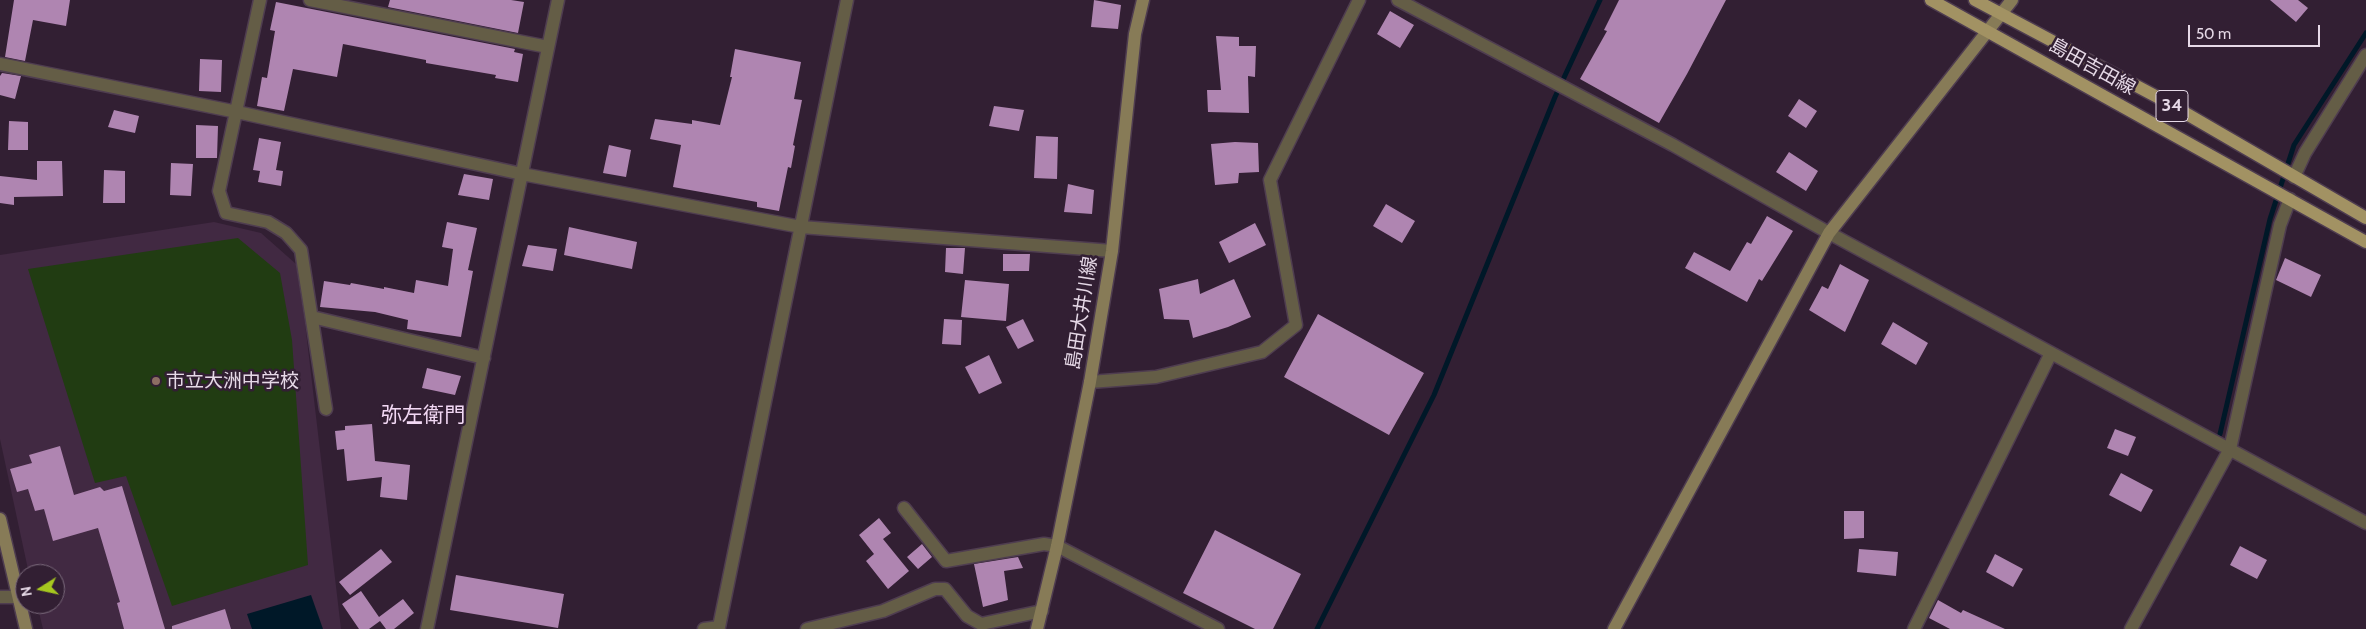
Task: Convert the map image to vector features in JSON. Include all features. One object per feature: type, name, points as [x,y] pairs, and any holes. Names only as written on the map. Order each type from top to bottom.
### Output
[{"type":"main road","name":"島田吉田線","points":[[1931,0],[2366,242]]},
{"type":"main road","name":"島田吉田線","points":[[1975,0],[2161,99],[2366,218]]},
{"type":"street","points":[[260,0],[219,191],[226,213],[268,222],[286,234],[300,250],[326,409]]},
{"type":"street","points":[[310,0],[548,47]]},
{"type":"street","points":[[427,629],[558,0]]},
{"type":"street","points":[[704,629],[719,628],[847,0]]},
{"type":"street","name":"島田大井川線","points":[[1037,629],[1057,546],[1090,382],[1112,251],[1135,34],[1143,0]]},
{"type":"street","points":[[1090,382],[1156,377],[1262,352],[1296,325],[1270,180],[1359,0]]},
{"type":"street","points":[[1398,0],[1673,145],[1829,233],[2366,523]]},
{"type":"street","points":[[1614,629],[1829,233],[2012,0]]},
{"type":"street","points":[[2294,176],[2305,152],[2366,55]]},
{"type":"street","points":[[0,64],[237,112],[522,174],[801,227],[1112,251]]},
{"type":"street","points":[[2131,629],[2230,449],[2280,225],[2290,199]]},
{"type":"street","points":[[312,317],[484,358]]},
{"type":"street","points":[[1914,629],[2051,353]]},
{"type":"street","points":[[904,508],[946,561],[1044,544],[1057,546],[1218,629]]},
{"type":"street","points":[[0,519],[15,584]]},
{"type":"street","points":[[807,629],[883,611],[935,589],[946,589],[967,616],[981,624],[1042,611]]},
{"type":"street","points":[[0,597],[15,597]]},
{"type":"street","points":[[22,614],[26,629]]},
{"type":"shaded area","name":"市立大洲中学校","points":[[214,222],[261,233],[296,264],[305,323],[341,629],[43,629],[39,614],[65,614],[65,564],[27,564],[0,439],[0,255]]},
{"type":"green space","points":[[238,238],[280,273],[292,340],[308,565],[172,606],[126,476],[95,483],[28,269]]},
{"type":"water","points":[[311,595],[323,629],[252,629],[247,614]]},
{"type":"building","points":[[14,0],[70,0],[66,26],[33,20],[25,61],[5,57]]},
{"type":"building","points":[[390,0],[511,0],[524,2],[518,33],[388,7]]},
{"type":"building","points":[[1094,0],[1121,5],[1118,29],[1091,27]]},
{"type":"building","points":[[1619,0],[1726,0],[1659,123],[1580,79],[1607,31],[1604,30]]},
{"type":"building","points":[[2270,0],[2298,0],[2308,8],[2296,22]]},
{"type":"building","points":[[276,2],[515,49],[514,52],[523,54],[518,82],[495,78],[496,75],[426,63],[426,60],[343,44],[337,77],[293,69],[284,111],[257,106],[262,77],[267,78],[275,31],[270,30]]},
{"type":"building","points":[[1390,11],[1414,25],[1400,48],[1377,34]]},
{"type":"building","points":[[1216,36],[1239,37],[1239,46],[1256,46],[1255,77],[1248,76],[1249,113],[1208,112],[1207,90],[1221,90]]},
{"type":"building","points":[[735,49],[801,62],[794,99],[802,100],[793,145],[795,146],[791,168],[788,167],[779,211],[757,207],[757,202],[673,187],[681,145],[650,139],[655,119],[692,124],[692,120],[720,125],[732,77],[730,77]]},
{"type":"building","points":[[200,59],[222,60],[221,92],[199,91]]},
{"type":"building","points":[[2,73],[21,76],[15,99],[0,95],[0,76]]},
{"type":"building","points":[[1799,99],[1817,111],[1806,128],[1788,116]]},
{"type":"building","points":[[994,106],[1024,110],[1019,131],[989,126]]},
{"type":"building","points":[[114,110],[139,116],[135,133],[108,127]]},
{"type":"building","points":[[9,121],[28,122],[28,150],[8,150]]},
{"type":"building","points":[[196,125],[218,126],[217,158],[196,158]]},
{"type":"building","points":[[1036,136],[1058,137],[1057,179],[1034,178]]},
{"type":"building","points":[[259,138],[281,142],[276,170],[283,171],[281,186],[258,182],[260,171],[253,170]]},
{"type":"building","points":[[1258,143],[1259,172],[1239,173],[1238,183],[1215,185],[1211,144]]},
{"type":"building","points":[[609,145],[631,150],[626,177],[603,173]]},
{"type":"building","points":[[1789,152],[1818,171],[1806,191],[1776,172]]},
{"type":"building","points":[[37,161],[62,161],[63,196],[14,197],[14,205],[0,203],[0,176],[37,180]]},
{"type":"building","points":[[171,163],[193,164],[191,196],[170,195]]},
{"type":"building","points":[[104,170],[125,171],[125,203],[103,203]]},
{"type":"building","points":[[464,174],[493,179],[489,200],[458,195]]},
{"type":"building","points":[[1068,184],[1094,190],[1092,214],[1064,212]]},
{"type":"building","points":[[1386,204],[1415,221],[1402,243],[1373,226]]},
{"type":"building","points":[[1767,216],[1793,231],[1762,281],[1759,279],[1747,302],[1685,268],[1694,252],[1730,271],[1747,242],[1751,244]]},
{"type":"building","points":[[447,222],[477,228],[468,270],[473,271],[461,337],[407,329],[408,320],[375,312],[320,307],[324,281],[350,285],[351,283],[384,289],[384,287],[414,293],[416,280],[448,286],[453,249],[442,247]]},
{"type":"building","points":[[1255,223],[1266,245],[1229,263],[1219,242]]},
{"type":"building","points":[[569,227],[637,242],[632,269],[564,255]]},
{"type":"building","points":[[528,245],[557,249],[553,271],[522,266]]},
{"type":"building","points":[[946,248],[965,248],[963,274],[945,272]]},
{"type":"building","points":[[1003,254],[1030,254],[1029,271],[1003,271]]},
{"type":"building","points":[[2285,258],[2321,275],[2311,297],[2276,280]]},
{"type":"building","points":[[1840,264],[1869,280],[1845,332],[1809,310],[1822,286],[1828,289]]},
{"type":"building","points":[[1198,279],[1200,294],[1234,279],[1251,317],[1228,327],[1193,338],[1189,320],[1164,319],[1159,289]]},
{"type":"building","points":[[965,280],[1009,284],[1006,321],[961,317]]},
{"type":"building","points":[[1318,314],[1424,373],[1389,435],[1284,377]]},
{"type":"building","points":[[944,319],[962,320],[961,345],[942,344]]},
{"type":"building","points":[[1023,319],[1034,341],[1018,349],[1006,327]]},
{"type":"building","points":[[1893,322],[1928,343],[1916,365],[1881,344]]},
{"type":"building","points":[[989,355],[1002,383],[979,394],[965,367]]},
{"type":"building","points":[[427,368],[461,376],[455,395],[422,388]]},
{"type":"building","points":[[372,424],[375,461],[410,465],[407,500],[380,497],[382,477],[347,481],[344,449],[337,450],[335,431],[345,430],[345,426]]},
{"type":"building","points":[[2115,429],[2136,437],[2128,456],[2107,448]]},
{"type":"building","points":[[60,446],[74,495],[100,487],[104,491],[122,486],[165,629],[124,629],[117,603],[120,602],[98,528],[53,541],[44,509],[35,511],[28,489],[17,492],[10,469],[32,463],[29,455]]},
{"type":"building","points":[[2121,473],[2153,490],[2141,512],[2109,495]]},
{"type":"building","points":[[1844,511],[1864,511],[1864,538],[1844,539]]},
{"type":"building","points":[[879,518],[891,533],[883,539],[909,571],[888,589],[866,561],[874,554],[859,535]]},
{"type":"building","points":[[1215,530],[1301,574],[1273,629],[1255,629],[1183,593]]},
{"type":"building","points":[[922,544],[932,557],[918,569],[907,557]]},
{"type":"building","points":[[2240,546],[2267,560],[2257,579],[2230,565]]},
{"type":"building","points":[[381,549],[392,562],[350,595],[339,582]]},
{"type":"building","points":[[1859,549],[1898,552],[1896,576],[1857,572]]},
{"type":"building","points":[[1995,554],[2023,569],[2013,587],[1986,572]]},
{"type":"building","points":[[1018,557],[1023,568],[1004,571],[1008,600],[983,607],[974,564]]},
{"type":"building","points":[[456,575],[564,594],[558,628],[450,610]]},
{"type":"building","points":[[361,591],[379,617],[403,599],[414,613],[394,629],[386,629],[380,621],[369,629],[359,629],[342,604]]},
{"type":"building","points":[[1938,600],[1961,613],[1963,610],[2005,629],[1950,629],[1929,618]]},
{"type":"building","points":[[225,609],[231,629],[172,629],[172,626]]},
{"type":"waterway","points":[[1317,629],[1434,395],[1555,97],[1600,0]]},
{"type":"waterway","points":[[2220,434],[2270,219],[2294,145],[2366,33]]},
{"type":"place","name":"市立大洲中学校","points":[[156,381]]},
{"type":"district","name":"弥左衛門","points":[[423,416]]}]
